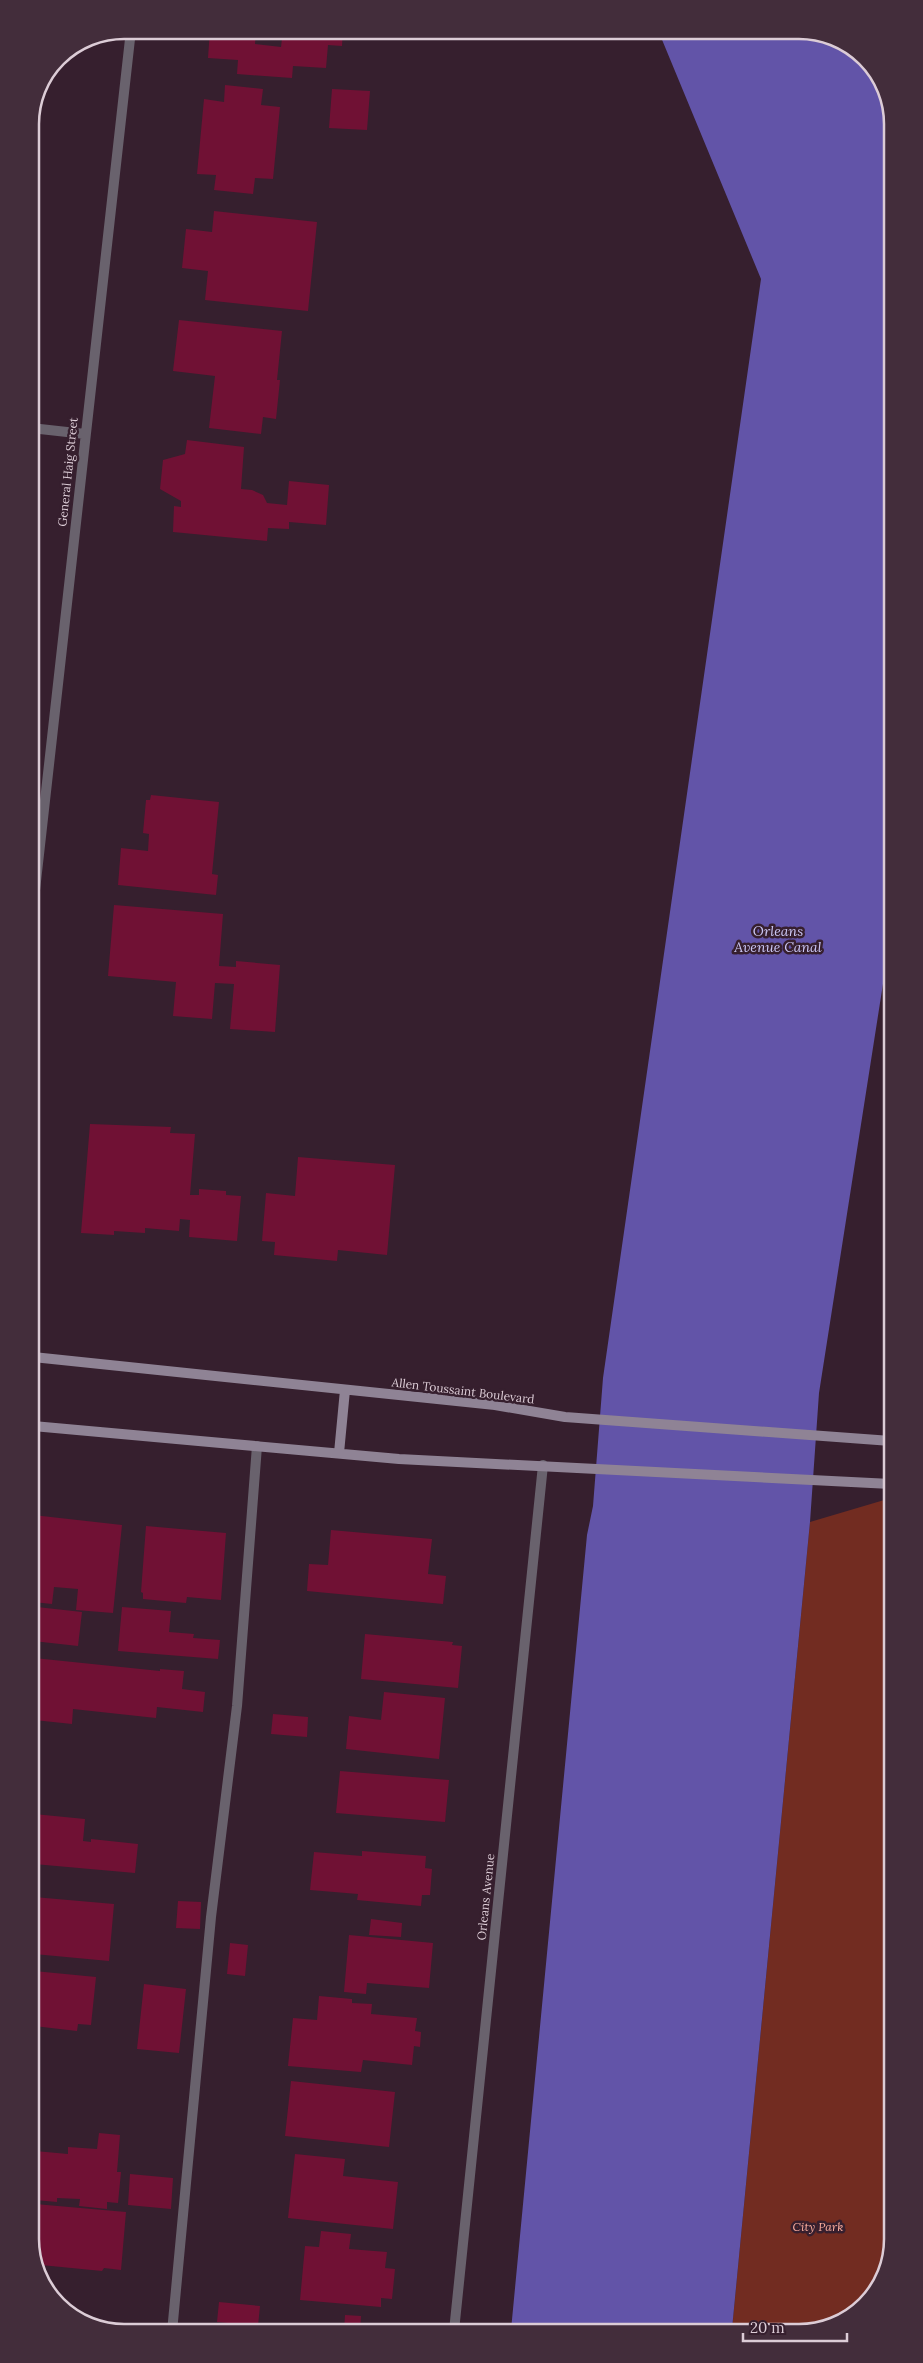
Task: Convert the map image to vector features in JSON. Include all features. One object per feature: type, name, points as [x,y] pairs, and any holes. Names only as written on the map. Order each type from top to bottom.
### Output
[{"type":"main road","name":"Allen Toussaint Boulevard","points":[[39,1358],[495,1405],[565,1417],[884,1440]]},
{"type":"main road","points":[[339,1453],[345,1390]]},
{"type":"main road","points":[[39,1427],[339,1453],[884,1484]]},
{"type":"street","name":"General Haig Street","points":[[39,830],[130,39]]},
{"type":"street","points":[[39,429],[85,434]]},
{"type":"street","points":[[173,2324],[209,1936],[237,1706],[257,1446]]},
{"type":"street","name":"Orleans Avenue","points":[[455,2324],[543,1465]]},
{"type":"green space","name":"City Park","points":[[884,1500],[884,2251],[876,2277],[870,2287],[851,2307],[842,2313],[816,2323],[732,2324],[810,1522]]},
{"type":"water","name":"Orleans Avenue Canal","points":[[662,39],[816,40],[842,50],[867,72],[876,86],[883,107],[884,977],[819,1393],[810,1522],[732,2324],[512,2324],[587,1535],[593,1506],[603,1378],[761,279]]},
{"type":"building","points":[[209,39],[255,39],[255,44],[281,47],[282,39],[342,39],[342,46],[328,45],[326,68],[293,66],[292,78],[237,74],[238,60],[208,58]]},
{"type":"building","points":[[225,85],[263,89],[261,105],[280,107],[273,179],[255,178],[253,194],[214,190],[216,175],[197,174],[204,99],[224,102]]},
{"type":"building","points":[[332,89],[370,91],[367,130],[329,128]]},
{"type":"building","points":[[214,211],[317,222],[308,311],[205,300],[208,271],[182,268],[186,229],[212,232]]},
{"type":"building","points":[[179,320],[282,331],[277,380],[280,380],[276,419],[263,417],[261,434],[209,428],[215,376],[173,371]]},
{"type":"building","points":[[187,440],[244,447],[241,489],[252,490],[263,495],[267,503],[287,505],[289,481],[329,485],[326,525],[289,522],[289,529],[268,528],[267,541],[173,532],[174,506],[181,507],[181,501],[160,489],[163,460],[185,454]]},
{"type":"building","points":[[151,795],[219,802],[212,874],[218,875],[216,895],[118,885],[121,848],[148,851],[149,834],[143,833],[146,800],[150,800]]},
{"type":"building","points":[[114,905],[223,914],[219,966],[236,967],[236,961],[280,965],[275,1032],[230,1029],[234,984],[215,983],[212,1019],[173,1016],[176,982],[108,976]]},
{"type":"building","points":[[90,1124],[171,1127],[170,1133],[195,1134],[190,1195],[199,1195],[199,1189],[226,1191],[226,1195],[241,1196],[237,1241],[189,1237],[190,1220],[180,1219],[179,1231],[145,1228],[145,1233],[114,1231],[114,1235],[81,1233]]},
{"type":"building","points":[[298,1157],[395,1165],[387,1255],[338,1250],[337,1261],[274,1255],[275,1242],[262,1241],[266,1193],[295,1196]]},
{"type":"building","points":[[39,1516],[122,1525],[113,1613],[76,1610],[78,1589],[54,1587],[52,1604],[39,1603]]},
{"type":"building","points":[[146,1526],[226,1533],[221,1600],[187,1597],[186,1603],[143,1599],[143,1593],[141,1592]]},
{"type":"building","points":[[331,1530],[432,1539],[428,1574],[446,1576],[443,1604],[307,1591],[309,1564],[328,1565]]},
{"type":"building","points":[[39,1607],[82,1612],[78,1646],[39,1642]]},
{"type":"building","points":[[122,1607],[171,1611],[169,1632],[194,1634],[193,1638],[220,1640],[218,1659],[118,1651]]},
{"type":"building","points":[[365,1634],[453,1642],[452,1645],[462,1646],[458,1688],[361,1679]]},
{"type":"building","points":[[39,1659],[160,1671],[160,1669],[184,1671],[182,1689],[205,1692],[203,1712],[157,1707],[156,1718],[73,1709],[72,1724],[39,1721]]},
{"type":"building","points":[[384,1692],[445,1698],[439,1759],[346,1749],[349,1716],[381,1720]]},
{"type":"building","points":[[273,1714],[308,1717],[307,1737],[271,1734]]},
{"type":"building","points":[[340,1771],[449,1780],[445,1822],[336,1813]]},
{"type":"building","points":[[39,1814],[85,1819],[83,1841],[91,1842],[91,1839],[138,1844],[135,1873],[39,1864]]},
{"type":"building","points":[[362,1851],[426,1856],[425,1868],[432,1869],[430,1895],[422,1895],[421,1906],[357,1900],[358,1894],[310,1890],[314,1852],[362,1856]]},
{"type":"building","points":[[39,1897],[114,1904],[109,1961],[39,1954]]},
{"type":"building","points":[[178,1901],[201,1902],[200,1929],[176,1928]]},
{"type":"building","points":[[371,1919],[402,1923],[401,1937],[369,1935]]},
{"type":"building","points":[[349,1935],[433,1943],[429,1988],[367,1983],[366,1994],[344,1992]]},
{"type":"building","points":[[230,1943],[248,1945],[245,1976],[227,1974]]},
{"type":"building","points":[[39,1971],[96,1977],[91,2025],[78,2024],[77,2031],[39,2027]]},
{"type":"building","points":[[144,1984],[186,1989],[179,2053],[137,2049]]},
{"type":"building","points":[[319,1996],[352,1999],[352,2003],[372,2004],[371,2014],[417,2018],[415,2031],[421,2032],[420,2047],[414,2046],[412,2065],[363,2060],[361,2072],[288,2066],[293,2018],[317,2020]]},
{"type":"building","points":[[291,2081],[395,2092],[389,2147],[285,2136]]},
{"type":"building","points":[[99,2133],[120,2135],[117,2172],[121,2172],[118,2203],[107,2202],[107,2209],[79,2206],[80,2199],[57,2198],[57,2202],[39,2200],[39,2151],[68,2154],[68,2147],[97,2149]]},
{"type":"building","points":[[295,2154],[345,2159],[343,2176],[398,2182],[393,2229],[288,2218]]},
{"type":"building","points":[[130,2174],[173,2178],[171,2209],[128,2205]]},
{"type":"building","points":[[39,2204],[126,2212],[121,2270],[104,2268],[102,2271],[43,2265],[42,2255],[39,2251]]},
{"type":"building","points":[[321,2231],[351,2234],[349,2249],[387,2252],[385,2268],[395,2269],[392,2299],[381,2298],[381,2307],[300,2300],[305,2246],[319,2247]]},
{"type":"building","points":[[219,2302],[260,2306],[258,2324],[217,2322]]},
{"type":"building","points":[[345,2315],[361,2316],[360,2324],[344,2324]]}]
